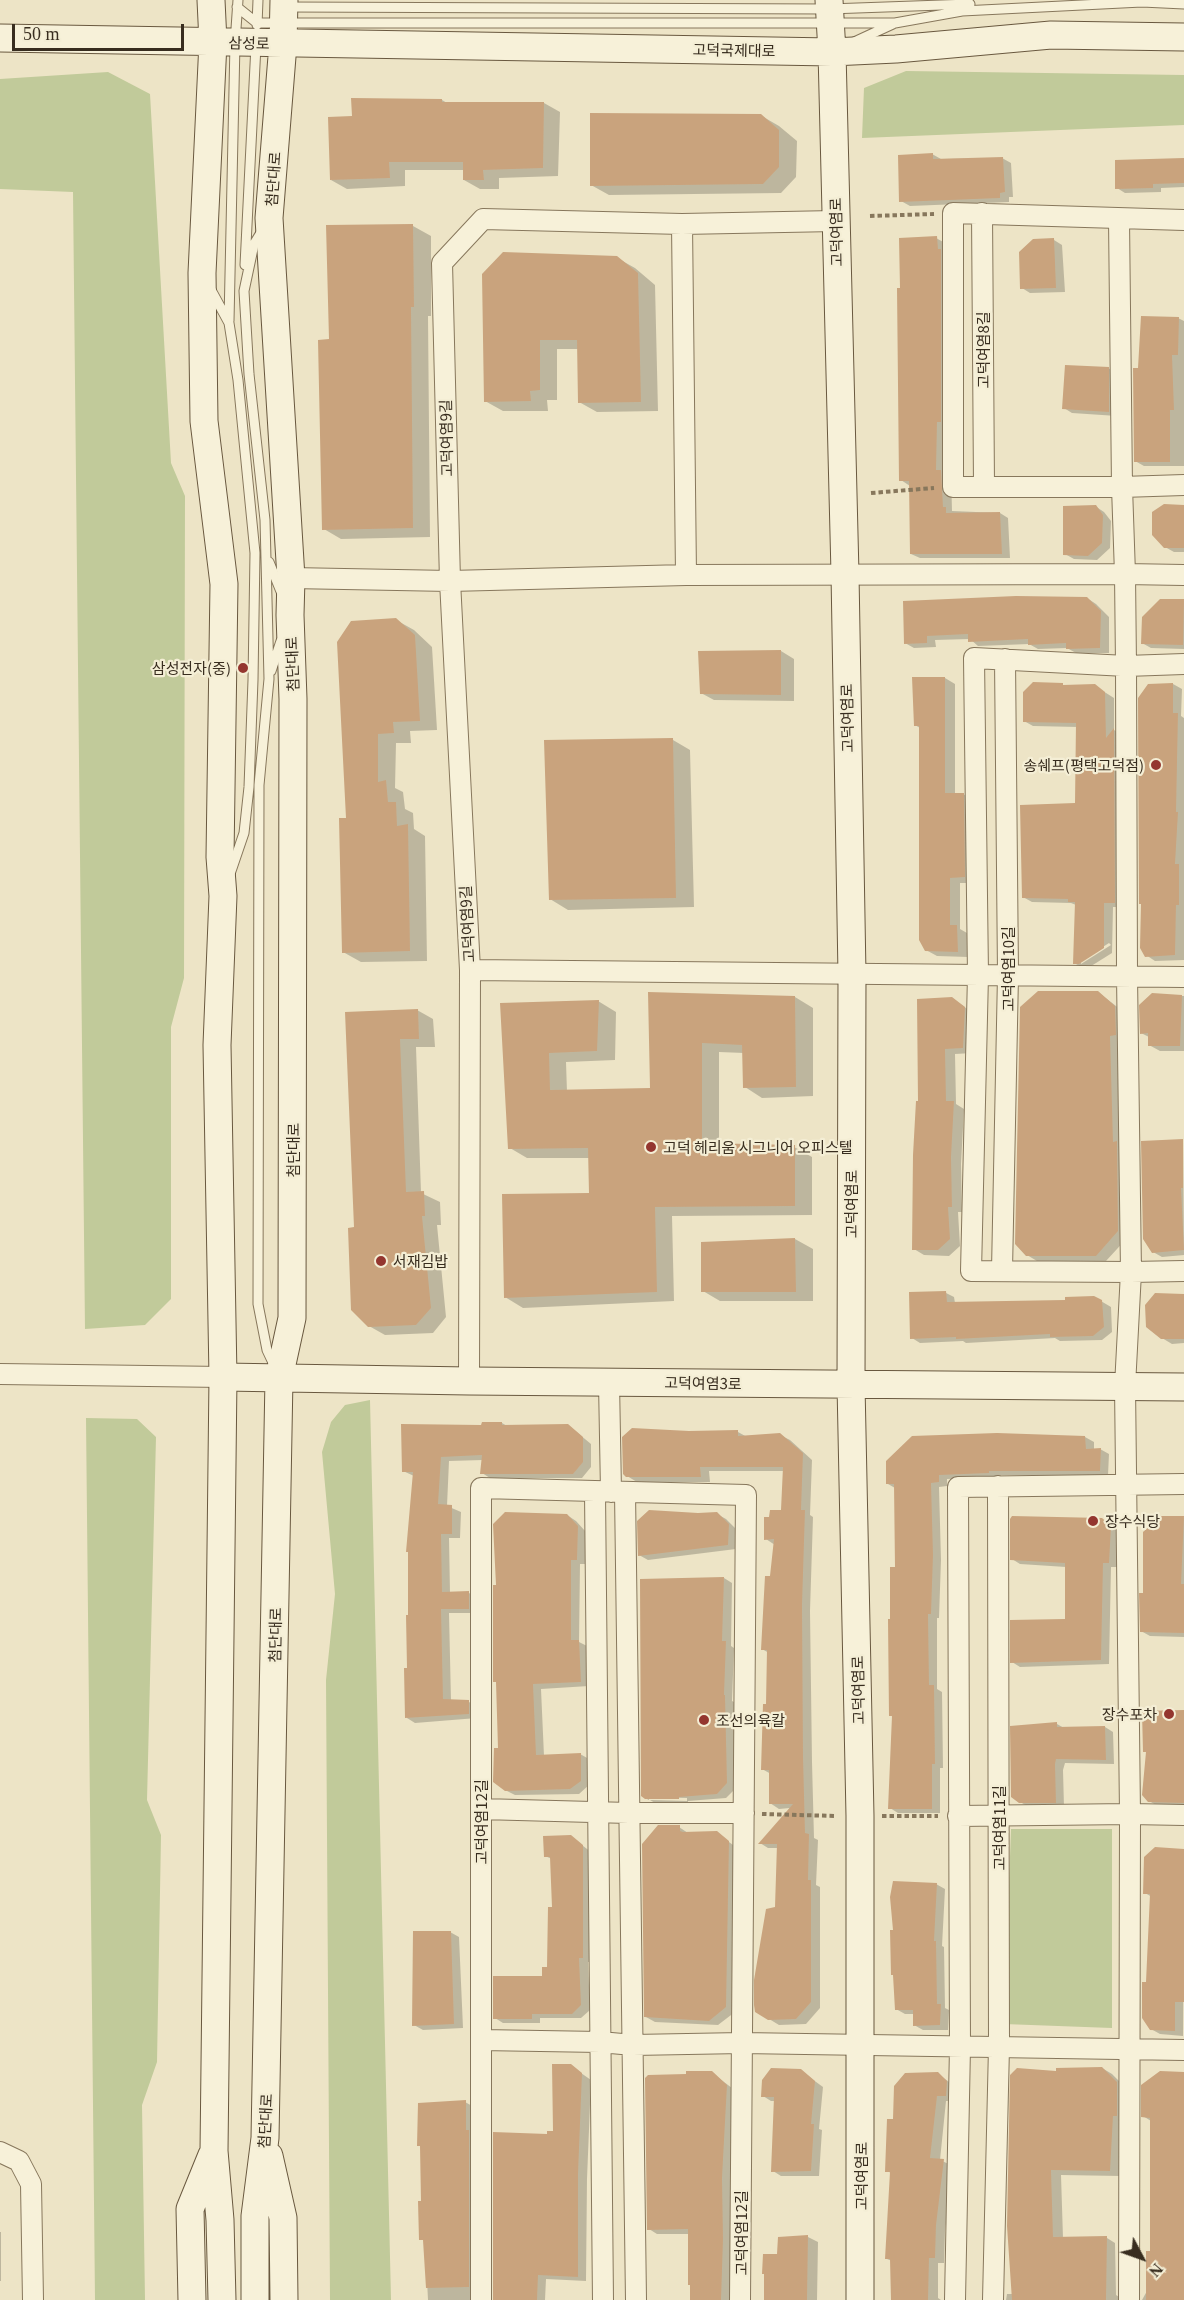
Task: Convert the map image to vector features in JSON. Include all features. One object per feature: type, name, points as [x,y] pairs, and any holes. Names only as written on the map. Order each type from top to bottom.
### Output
[{"type":"street","name":"첨단대로","points":[[211,0],[263,22]]},
{"type":"street","name":"고덕여염로","points":[[829,10],[832,52],[845,574],[852,974],[851,1384],[860,1816],[860,2300]]},
{"type":"street","name":"첨단대로","points":[[255,2300],[255,2216],[266,2138],[279,1378],[292,1318],[293,699],[291,578],[270,218],[263,22]]},
{"type":"street","name":"첨단대로","points":[[222,2300],[220,2220],[214,2151],[223,1377],[218,1045],[223,896],[219,857],[224,584],[204,420],[202,273],[263,22]]},
{"type":"street","name":"삼성로","points":[[0,38],[263,22]]},
{"type":"street","name":"고덕국제대로","points":[[263,22],[832,52],[896,49],[1051,35],[1184,37]]},
{"type":"street","points":[[1184,220],[953,213],[953,487],[1184,485]]},
{"type":"street","name":"고덕여염8길","points":[[982,213],[984,486]]},
{"type":"street","name":"고덕여염9길","points":[[469,1381],[470,970],[450,581],[442,263],[483,219],[682,224],[835,220]]},
{"type":"street","points":[[1119,219],[1125,574],[1131,1272],[1125,1386],[1130,1814],[1129,2300]]},
{"type":"street","points":[[682,224],[686,575]]},
{"type":"street","points":[[291,578],[450,581],[686,575],[1184,575]]},
{"type":"street","points":[[1184,664],[1126,666],[974,658],[978,975],[971,1271],[1184,1271]]},
{"type":"street","name":"고덕여염10길","points":[[1002,1270],[1008,975],[1005,659]]},
{"type":"street","points":[[470,970],[1184,977]]},
{"type":"street","points":[[0,1374],[223,1377]]},
{"type":"street","name":"고덕여염3로","points":[[223,1377],[1184,1387]]},
{"type":"street","points":[[603,2300],[598,1812],[610,1492],[609,1382]]},
{"type":"street","points":[[955,2300],[960,2047],[958,1487],[1184,1484]]},
{"type":"street","name":"고덕여염11길","points":[[993,2300],[999,2047],[998,1485]]},
{"type":"street","name":"고덕여염12길","points":[[481,2300],[481,1488],[746,1495],[740,2300]]},
{"type":"street","points":[[610,1492],[629,1813],[636,2300]]},
{"type":"street","points":[[481,1809],[744,1813]]},
{"type":"street","points":[[958,1816],[1184,1815]]},
{"type":"street","points":[[481,2040],[600,2042],[633,2045],[861,2044],[1184,2050]]},
{"type":"street","points":[[266,2138],[284,2218],[284,2300]]},
{"type":"street","points":[[192,2300],[190,2209],[214,2151]]},
{"type":"street","points":[[0,2152],[19,2162],[31,2184],[33,2300]]},
{"type":"lane","points":[[237,3],[263,22],[829,10],[1074,0]]},
{"type":"lane","points":[[832,52],[896,23],[962,11],[1142,2],[1184,4]]},
{"type":"lane","points":[[237,3],[263,22],[829,10],[896,23]]},
{"type":"lane","points":[[263,22],[244,291],[249,374],[266,554],[269,679],[259,785],[258,1304],[267,1350],[279,1378]]},
{"type":"lane","points":[[223,896],[244,833],[249,787],[255,552],[238,380],[229,323],[263,22]]},
{"type":"lane","points":[[244,291],[254,244],[270,218]]},
{"type":"lane","points":[[202,273],[229,323]]},
{"type":"lane","points":[[266,554],[290,615],[269,679]]},
{"type":"path","points":[[870,216],[953,213]]},
{"type":"path","points":[[871,493],[953,487]]},
{"type":"green space","points":[[906,71],[1184,75],[1184,125],[862,138],[864,88]]},
{"type":"green space","points":[[108,72],[150,94],[171,463],[185,496],[184,978],[171,1027],[171,1299],[145,1325],[85,1329],[73,192],[0,189],[0,79]]},
{"type":"green space","points":[[370,1400],[391,2300],[330,2300],[326,1680],[335,1594],[322,1452],[331,1422],[345,1405]]},
{"type":"green space","points":[[86,1418],[137,1419],[156,1437],[147,1800],[161,1835],[157,2062],[142,2105],[145,2300],[95,2300]]},
{"type":"green space","points":[[1011,1829],[1112,1829],[1112,2028],[1004,2024]]},
{"type":"building","points":[[351,98],[442,99],[442,102],[544,102],[543,168],[483,170],[484,180],[463,180],[463,162],[389,162],[390,178],[330,180],[328,117],[352,116]]},
{"type":"building","points":[[590,113],[761,114],[779,130],[779,167],[763,184],[590,186]]},
{"type":"building","points":[[933,153],[933,159],[1003,157],[1005,192],[1000,193],[1000,198],[899,202],[898,155]]},
{"type":"building","points":[[1184,158],[1184,183],[1153,184],[1153,188],[1115,189],[1115,160]]},
{"type":"building","points":[[413,224],[414,307],[411,307],[413,528],[322,530],[318,340],[329,339],[326,225]]},
{"type":"building","points":[[937,236],[938,249],[941,249],[941,422],[937,422],[936,470],[941,470],[943,507],[946,507],[946,513],[1000,512],[1002,554],[910,554],[909,481],[899,481],[897,288],[900,288],[899,238]]},
{"type":"building","points":[[1054,238],[1056,288],[1020,289],[1019,252],[1033,239]]},
{"type":"building","points":[[503,252],[617,256],[638,273],[641,402],[578,403],[577,340],[540,340],[540,390],[530,391],[531,401],[484,402],[482,274]]},
{"type":"building","points":[[1141,316],[1179,317],[1178,355],[1172,355],[1174,410],[1170,410],[1170,462],[1134,462],[1133,368],[1138,368]]},
{"type":"building","points":[[1065,365],[1109,367],[1109,412],[1062,409]]},
{"type":"building","points":[[1164,504],[1184,505],[1184,548],[1164,548],[1152,535],[1152,512]]},
{"type":"building","points":[[1096,505],[1103,515],[1102,543],[1088,556],[1063,555],[1063,506]]},
{"type":"building","points":[[1016,596],[1087,597],[1101,611],[1100,648],[1066,649],[1066,643],[1028,645],[1028,639],[968,642],[968,634],[927,636],[927,643],[904,644],[903,601]]},
{"type":"building","points":[[1160,599],[1184,599],[1183,645],[1141,644],[1142,617]]},
{"type":"building","points":[[396,618],[415,635],[420,721],[393,722],[394,733],[378,734],[378,782],[386,780],[388,802],[396,802],[397,826],[408,824],[410,951],[342,953],[339,818],[346,818],[337,642],[351,621]]},
{"type":"building","points":[[781,650],[781,695],[700,694],[698,651]]},
{"type":"building","points":[[912,677],[945,677],[945,793],[964,793],[965,877],[950,878],[950,925],[957,925],[958,952],[925,951],[919,940],[919,726],[914,726]]},
{"type":"building","points":[[1033,682],[1063,683],[1063,685],[1095,684],[1105,692],[1106,738],[1114,728],[1115,903],[1104,903],[1104,948],[1079,964],[1073,964],[1075,902],[1068,902],[1068,899],[1022,898],[1020,805],[1075,803],[1076,723],[1023,722],[1023,692]]},
{"type":"building","points":[[1173,683],[1173,713],[1178,713],[1176,812],[1178,812],[1175,864],[1179,864],[1179,905],[1176,905],[1175,955],[1145,957],[1140,948],[1138,698],[1148,684]]},
{"type":"building","points":[[673,738],[676,898],[549,900],[544,740]]},
{"type":"building","points":[[1038,991],[1098,991],[1115,1006],[1116,1035],[1110,1036],[1113,1142],[1117,1141],[1118,1231],[1096,1256],[1026,1256],[1015,1244],[1020,1007]]},
{"type":"building","name":"고덕 헤리움 시그니어 오피스텔","points":[[648,992],[795,996],[796,1087],[743,1088],[742,1045],[702,1043],[702,1143],[795,1145],[795,1206],[655,1207],[657,1292],[504,1298],[502,1194],[589,1193],[588,1148],[508,1149],[500,1003],[599,1000],[597,1051],[549,1053],[550,1090],[650,1088]]},
{"type":"building","points":[[1152,993],[1182,995],[1180,1046],[1148,1046],[1148,1033],[1140,1034],[1139,1005]]},
{"type":"building","points":[[952,997],[965,1007],[963,1048],[945,1049],[946,1101],[954,1101],[951,1157],[952,1207],[948,1207],[950,1239],[938,1250],[912,1250],[913,1155],[916,1101],[918,1101],[917,999]]},
{"type":"building","points":[[418,1009],[419,1039],[400,1039],[406,1192],[424,1191],[425,1216],[422,1216],[431,1308],[416,1325],[368,1327],[351,1310],[348,1228],[354,1227],[345,1012]]},
{"type":"building","points":[[1183,1139],[1183,1188],[1181,1188],[1184,1250],[1152,1253],[1143,1239],[1141,1141]]},
{"type":"building","points":[[795,1238],[796,1292],[701,1292],[701,1242]]},
{"type":"building","points":[[946,1291],[947,1302],[1065,1300],[1065,1297],[1094,1296],[1102,1300],[1104,1327],[1093,1336],[1050,1337],[1050,1334],[910,1339],[909,1292]]},
{"type":"building","points":[[1155,1293],[1184,1294],[1184,1339],[1161,1339],[1146,1327],[1145,1305]]},
{"type":"building","points":[[482,1422],[502,1422],[502,1425],[568,1424],[583,1437],[583,1462],[573,1474],[480,1474],[482,1455],[441,1457],[438,1504],[452,1505],[452,1534],[441,1534],[442,1592],[469,1591],[469,1609],[441,1609],[443,1699],[469,1700],[469,1714],[405,1718],[404,1668],[407,1668],[406,1615],[408,1615],[408,1552],[406,1552],[413,1472],[402,1472],[401,1424],[481,1425]]},
{"type":"building","points":[[632,1428],[689,1431],[738,1430],[738,1436],[780,1433],[803,1453],[801,1510],[805,1510],[802,1605],[803,1756],[805,1833],[809,1834],[808,1880],[811,1880],[811,2002],[796,2019],[768,2020],[755,2012],[754,2005],[754,1980],[766,1909],[775,1907],[777,1844],[758,1844],[793,1804],[769,1804],[769,1770],[761,1770],[763,1704],[766,1704],[767,1650],[761,1650],[765,1576],[770,1576],[774,1539],[764,1540],[764,1517],[769,1517],[770,1510],[781,1510],[783,1467],[700,1467],[701,1477],[626,1477],[623,1474],[622,1437]]},
{"type":"building","points":[[997,1433],[1085,1436],[1086,1449],[1101,1448],[1100,1471],[989,1471],[989,1473],[939,1475],[939,1482],[931,1483],[933,1555],[931,1614],[928,1614],[929,1685],[934,1685],[935,1764],[932,1764],[932,1809],[888,1809],[892,1716],[889,1716],[888,1619],[890,1619],[890,1567],[895,1567],[894,1484],[886,1484],[886,1461],[912,1436]]},
{"type":"building","points":[[649,1510],[717,1512],[729,1524],[728,1545],[638,1556],[637,1521]]},
{"type":"building","points":[[505,1512],[567,1514],[578,1526],[577,1560],[571,1560],[571,1640],[579,1640],[581,1682],[533,1684],[536,1755],[581,1753],[581,1781],[570,1789],[505,1791],[493,1782],[494,1748],[498,1748],[496,1682],[493,1682],[493,1585],[496,1585],[493,1524]]},
{"type":"building","points":[[1012,1516],[1102,1518],[1111,1526],[1109,1563],[1103,1563],[1101,1660],[1010,1663],[1010,1620],[1065,1619],[1065,1563],[1010,1560],[1010,1519]]},
{"type":"building","points":[[1160,1516],[1184,1516],[1181,1584],[1184,1584],[1184,1633],[1140,1632],[1139,1593],[1143,1593],[1143,1532]]},
{"type":"building","points":[[724,1577],[722,1641],[726,1641],[724,1695],[727,1783],[717,1794],[679,1797],[679,1799],[645,1799],[641,1796],[640,1579]]},
{"type":"building","points":[[1184,1710],[1184,1803],[1148,1802],[1142,1795],[1146,1752],[1143,1752],[1142,1711]]},
{"type":"building","points":[[1057,1722],[1057,1727],[1105,1726],[1106,1760],[1056,1759],[1056,1803],[1019,1803],[1011,1797],[1010,1726]]},
{"type":"building","points":[[658,1825],[680,1825],[680,1831],[683,1832],[717,1831],[729,1841],[726,2007],[709,2021],[644,2017],[642,1844]]},
{"type":"building","points":[[571,1835],[583,1845],[583,1958],[579,1958],[581,2005],[572,2014],[532,2014],[532,2019],[493,2019],[493,1976],[542,1976],[542,1967],[547,1967],[548,1907],[552,1907],[550,1857],[544,1857],[543,1836]]},
{"type":"building","points":[[1155,1847],[1184,1849],[1184,2002],[1175,2002],[1175,2031],[1150,2030],[1142,2018],[1142,1982],[1146,1982],[1150,1894],[1143,1894],[1144,1857]]},
{"type":"building","points":[[893,1881],[937,1883],[934,1941],[936,1941],[937,2004],[941,2004],[940,2025],[913,2026],[913,2010],[895,2010],[893,1975],[891,1975],[890,1930],[893,1930],[890,1897]]},
{"type":"building","points":[[413,1931],[451,1931],[454,2024],[412,2026]]},
{"type":"building","points":[[552,2064],[571,2064],[582,2073],[578,2174],[578,2277],[538,2275],[537,2300],[493,2300],[493,2132],[547,2134],[547,2131],[553,2131]]},
{"type":"building","points":[[1102,2067],[1117,2082],[1117,2116],[1113,2116],[1110,2171],[1051,2170],[1053,2237],[1107,2236],[1106,2300],[1012,2300],[1007,2226],[1010,2075],[1017,2068],[1056,2071],[1056,2068]]},
{"type":"building","points":[[771,2068],[801,2069],[815,2081],[811,2124],[814,2124],[811,2171],[771,2172],[774,2097],[761,2097],[762,2080]]},
{"type":"building","points":[[686,2071],[712,2071],[727,2085],[722,2178],[721,2300],[690,2300],[688,2229],[647,2230],[645,2078],[648,2075],[686,2074]]},
{"type":"building","points":[[1160,2071],[1184,2072],[1184,2300],[1146,2300],[1146,2251],[1150,2251],[1150,2118],[1141,2117],[1141,2085]]},
{"type":"building","points":[[938,2072],[947,2081],[946,2096],[937,2096],[930,2158],[944,2159],[936,2225],[935,2258],[929,2258],[928,2300],[891,2300],[890,2259],[885,2259],[890,2172],[885,2172],[887,2119],[893,2119],[894,2086],[905,2073]]},
{"type":"building","points":[[466,2100],[466,2130],[469,2130],[469,2287],[426,2288],[423,2240],[419,2240],[418,2201],[421,2201],[420,2146],[417,2146],[418,2103]]},
{"type":"building","points":[[808,2235],[807,2300],[764,2300],[763,2254],[777,2254],[778,2237]]},
{"type":"place","name":"삼성전자(중)","points":[[243,668]]},
{"type":"place","name":"송쉐프(평택고덕점)","points":[[1156,765]]},
{"type":"place","name":"고덕 헤리움 시그니어 오피스텔","points":[[651,1147]]},
{"type":"place","name":"서재김밥","points":[[381,1261]]},
{"type":"place","name":"장수식당","points":[[1093,1521]]},
{"type":"place","name":"장수포차","points":[[1169,1714]]},
{"type":"place","name":"조선의육칼","points":[[704,1720]]}]
